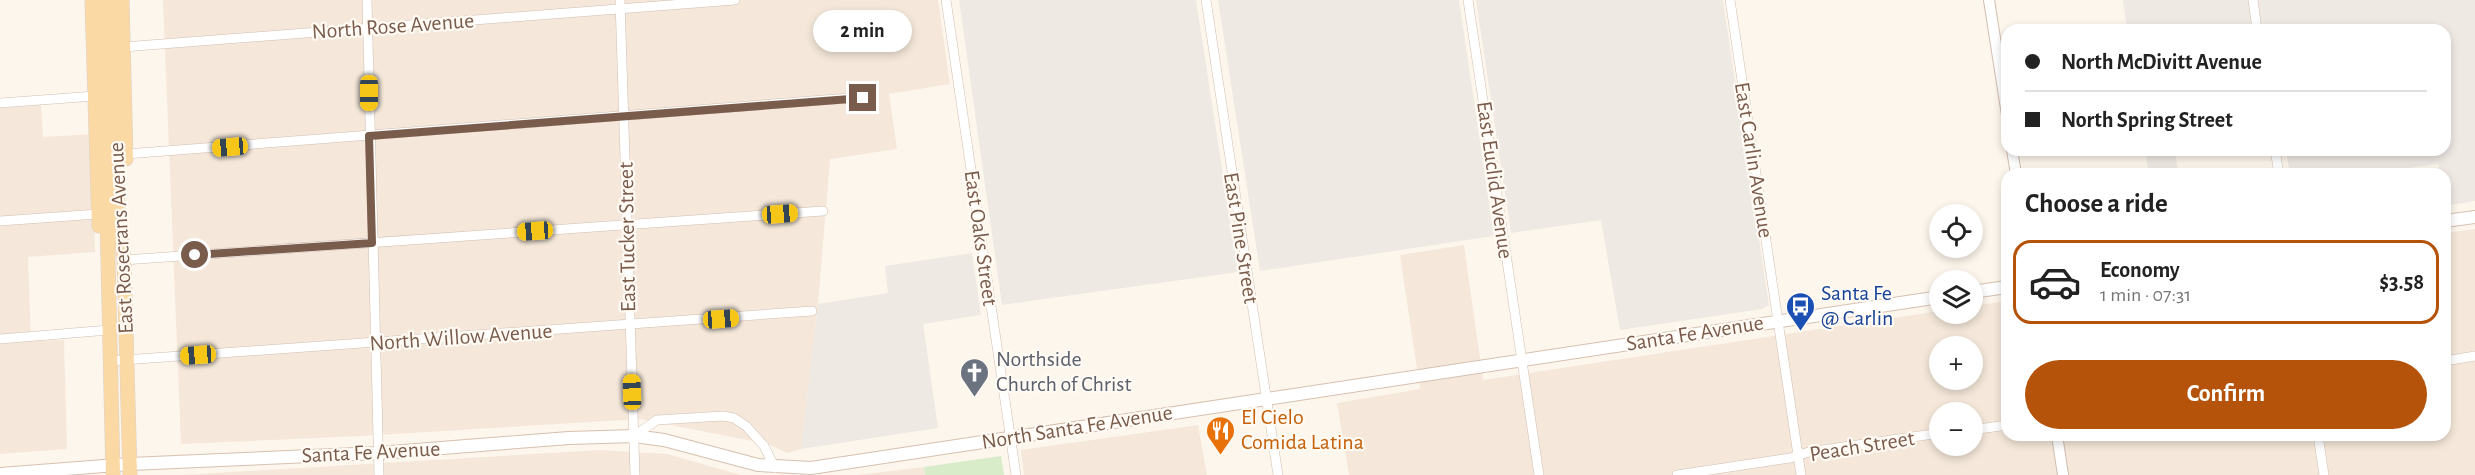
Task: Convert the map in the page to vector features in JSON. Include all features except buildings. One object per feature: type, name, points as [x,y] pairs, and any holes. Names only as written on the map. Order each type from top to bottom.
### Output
[{"type":"main road","points":[[92,0],[98,214],[102,273],[108,299]]},
{"type":"main road","name":"East Rosecrans Avenue","points":[[102,0],[113,46],[108,299],[113,470]]},
{"type":"main road","name":"East Rosecrans Avenue","points":[[112,0],[118,208],[124,260],[130,469]]},
{"type":"main road","points":[[122,0],[113,46],[126,154],[127,231],[124,260]]},
{"type":"main road","points":[[2451,220],[2475,217]]},
{"type":"main road","points":[[1983,290],[2001,288]]},
{"type":"main road","name":"Santa Fe Avenue","points":[[1522,359],[1929,299]]},
{"type":"main road","name":"North Santa Fe Avenue","points":[[634,436],[664,440],[742,462],[774,468],[811,468],[1522,359]]},
{"type":"main road","name":"Santa Fe Avenue","points":[[0,474],[130,469],[569,438],[634,436]]},
{"type":"street","points":[[367,0],[379,475]]},
{"type":"street","name":"North Rose Avenue","points":[[113,46],[368,28],[620,4],[735,0]]},
{"type":"street","name":"East Oaks Street","points":[[946,0],[1016,475]]},
{"type":"street","name":"East Pine Street","points":[[1206,0],[1278,475]]},
{"type":"street","name":"East Euclid Avenue","points":[[1468,0],[1539,475]]},
{"type":"street","name":"East Carlin Avenue","points":[[1730,0],[1801,475]]},
{"type":"street","points":[[1989,0],[2001,77]]},
{"type":"street","points":[[2253,0],[2257,24]]},
{"type":"street","name":"East Tucker Street","points":[[620,4],[635,475]]},
{"type":"street","points":[[0,103],[95,96]]},
{"type":"street","points":[[126,154],[863,98]]},
{"type":"street","points":[[124,260],[823,211]]},
{"type":"street","points":[[0,221],[98,214]]},
{"type":"street","name":"North Willow Avenue","points":[[110,361],[629,326],[812,311]]},
{"type":"street","points":[[0,339],[109,330]]},
{"type":"street","points":[[2451,360],[2475,356]]},
{"type":"street","points":[[634,436],[657,420],[723,416],[734,418],[746,426],[764,446],[774,468]]},
{"type":"street","points":[[1983,428],[2001,426]]},
{"type":"street","name":"Peach Street","points":[[1677,475],[1798,456],[1809,452],[1929,435]]},
{"type":"street","points":[[2058,441],[2063,475]]},
{"type":"street","points":[[2319,441],[2324,475]]},
{"type":"shaded area","points":[[163,0],[938,0],[950,84],[889,94],[897,149],[830,159],[818,304],[801,449],[787,453],[768,444],[640,419],[362,436],[181,444]]},
{"type":"shaded area","points":[[959,0],[1196,0],[1238,272],[1002,305]]},
{"type":"shaded area","points":[[1218,0],[1459,0],[1494,236],[1260,271]]},
{"type":"shaded area","points":[[1476,0],[1723,0],[1769,305],[1762,309],[1620,330],[1601,220],[1511,233]]},
{"type":"shaded area","points":[[2123,0],[2475,0],[2475,201],[2451,205],[2451,168],[2438,168],[2438,164],[2409,168],[2289,168],[2287,156],[2451,156],[2451,24],[2126,24]]},
{"type":"shaded area","points":[[41,105],[43,137],[93,134],[95,252],[28,257],[31,341],[64,340],[67,449],[0,454],[0,108]]},
{"type":"shaded area","points":[[2146,156],[2176,156],[2177,168],[2148,168]]},
{"type":"shaded area","points":[[2475,229],[2475,475],[1349,475],[1337,403],[1420,389],[1400,255],[1464,245],[1483,380],[1929,313],[1929,324],[1983,324],[1983,305],[2001,302],[2001,441],[2451,441],[2451,232]]},
{"type":"shaded area","points":[[972,253],[981,315],[923,324],[938,428],[801,449],[818,304],[888,293],[885,266]]},
{"type":"shaded area","points":[[1198,425],[1207,475],[1024,475],[1021,450]]},
{"type":"shaded area","points":[[600,450],[667,454],[741,475],[182,475]]},
{"type":"shaded area","points":[[924,467],[925,475],[857,475]]},
{"type":"green space","points":[[1001,456],[1004,475],[925,475],[924,467]]},
{"type":"place","name":"Santa Fe @ Carlin","points":[[1800,332]]},
{"type":"place","name":"Northside Church of Christ","points":[[975,398]]},
{"type":"place","name":"El Cielo Comida Latina","points":[[1220,456]]},
{"type":"route","points":[[195,255],[372,243],[369,136],[863,98]]}]
